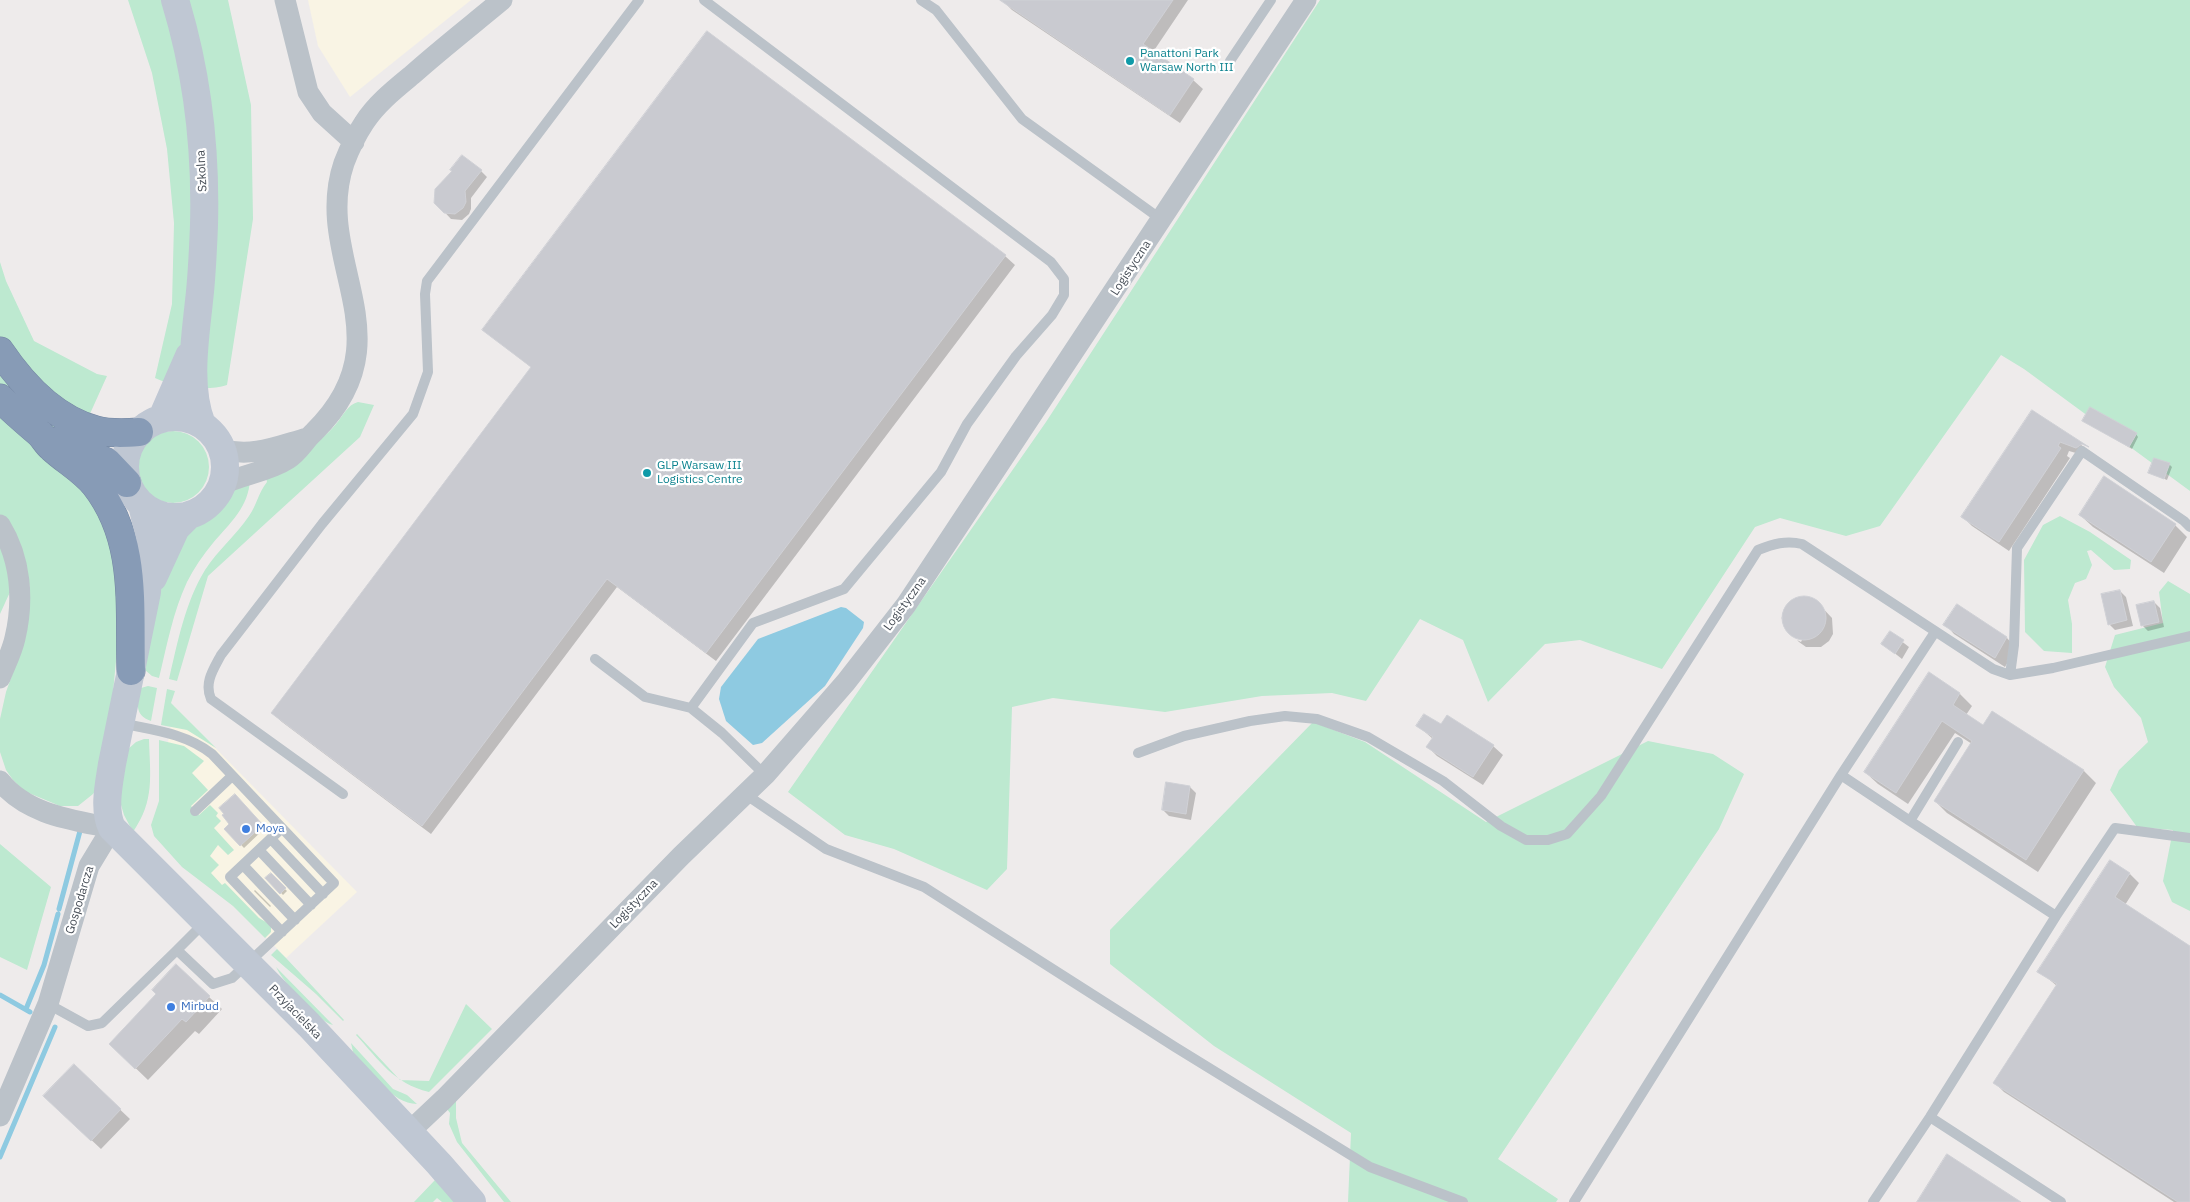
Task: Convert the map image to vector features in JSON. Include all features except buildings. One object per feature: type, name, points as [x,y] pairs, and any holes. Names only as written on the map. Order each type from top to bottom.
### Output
[{"type":"highway","points":[[0,351],[13,371],[38,397],[68,418],[96,430],[110,433],[139,432]]},
{"type":"highway","points":[[0,398],[42,435],[51,447],[95,485],[116,520],[125,548],[130,574],[131,671]]},
{"type":"highway","points":[[42,435],[101,459],[114,468],[127,483]]},
{"type":"street","name":"Szkolna","points":[[175,0],[194,80],[202,159],[202,259],[193,345],[196,404],[202,425]]},
{"type":"street","points":[[285,0],[308,92],[322,113],[354,142]]},
{"type":"street","points":[[221,485],[240,476],[264,470],[289,459],[336,408],[352,374],[357,348],[357,319],[338,220],[339,189],[342,171],[364,122],[383,100],[502,0]]},
{"type":"street","name":"Logistyczna","points":[[409,1132],[444,1100],[681,856],[765,775],[846,682],[906,605],[1306,0]]},
{"type":"street","name":"Szkolna","points":[[162,418],[193,345]]},
{"type":"street","points":[[147,592],[173,534],[189,515],[209,504],[221,485],[224,460],[221,449],[210,431],[202,425],[189,419],[176,417],[162,418],[139,432],[131,443],[124,469],[127,483],[133,495],[142,505],[164,516],[189,515]]},
{"type":"street","points":[[221,449],[236,453],[257,452],[307,438]]},
{"type":"street","points":[[112,828],[109,821],[108,791],[147,592],[150,538],[142,505]]},
{"type":"street","points":[[0,526],[16,563],[21,596],[15,640],[0,678]]},
{"type":"street","points":[[0,782],[23,804],[66,818],[112,828]]},
{"type":"street","name":"Przyjacielska","points":[[112,828],[249,964],[409,1132],[472,1202]]},
{"type":"street","name":"Gospodarcza","points":[[0,1116],[48,1004],[89,866],[112,828]]},
{"type":"lane","points":[[343,794],[211,700],[207,690],[210,676],[221,655],[322,524],[413,414],[428,372],[425,294],[427,281],[638,0]]},
{"type":"lane","points":[[691,708],[753,623],[844,589],[941,472],[967,424],[1016,356],[1052,315],[1064,295],[1064,278],[1051,262],[704,0]]},
{"type":"lane","points":[[921,0],[936,10],[1022,119],[1162,220]]},
{"type":"lane","points":[[1230,61],[1271,0]]},
{"type":"lane","points":[[2010,675],[2014,645],[2018,548],[2082,451],[2184,520],[2190,527]]},
{"type":"lane","points":[[1138,753],[1184,736],[1250,721],[1285,716],[1318,719],[1368,737],[1443,782],[1501,826],[1526,840],[1548,840],[1567,834],[1601,796],[1758,550],[1777,543],[1794,542],[1802,544],[1935,632],[1994,669],[2010,675],[2053,668],[2190,636]]},
{"type":"lane","points":[[1574,1202],[1841,774],[1935,632]]},
{"type":"lane","points":[[595,659],[645,697],[691,708],[722,733],[765,775]]},
{"type":"lane","points":[[120,723],[188,739],[212,754],[334,883],[232,978],[213,984],[176,950]]},
{"type":"lane","points":[[1910,821],[1958,742]]},
{"type":"lane","points":[[1841,774],[2056,916]]},
{"type":"lane","points":[[195,811],[232,776]]},
{"type":"lane","points":[[745,794],[826,849],[924,887],[1167,1042],[1370,1167],[1463,1202]]},
{"type":"lane","points":[[282,828],[230,877],[282,932]]},
{"type":"lane","points":[[1874,1202],[1930,1117],[2056,916],[2116,828],[2190,838]]},
{"type":"lane","points":[[271,839],[323,894]]},
{"type":"lane","points":[[259,850],[311,905]]},
{"type":"lane","points":[[243,865],[295,920]]},
{"type":"lane","points":[[48,1004],[88,1026],[102,1024],[205,921]]},
{"type":"lane","points":[[1930,1117],[2061,1202]]},
{"type":"shaded area","points":[[308,0],[471,0],[350,97],[318,46]]},
{"type":"shaded area","points":[[174,706],[357,892],[286,958],[217,886],[166,794],[167,748]]},
{"type":"green space","points":[[128,0],[228,0],[251,105],[253,219],[227,385],[219,387],[191,388],[155,378],[172,304],[174,223],[167,149],[152,73]]},
{"type":"green space","points":[[1320,0],[2190,0],[2190,491],[2024,369],[2001,355],[1880,526],[1846,536],[1780,518],[1755,527],[1662,669],[1580,640],[1545,644],[1488,702],[1463,640],[1420,619],[1366,701],[1332,693],[1262,696],[1165,712],[1053,698],[1012,707],[1007,869],[987,890],[894,849],[845,835],[788,792],[1046,422]]},
{"type":"green space","points":[[0,262],[6,281],[34,341],[97,374],[107,376],[66,467],[109,521],[120,619],[110,724],[98,787],[93,794],[78,806],[60,806],[24,791],[6,770],[0,752],[0,719],[6,692],[22,647],[30,589],[25,559],[0,614]]},
{"type":"green space","points":[[358,402],[374,405],[360,437],[208,576],[177,681],[169,679],[183,623],[198,583],[210,563],[252,512],[267,482],[265,473],[312,446],[329,432],[348,408]]},
{"type":"green space","points":[[173,431],[193,437],[203,447],[209,467],[203,487],[193,497],[173,503],[153,497],[143,487],[137,467],[143,447],[153,437]]},
{"type":"green space","points":[[250,479],[246,498],[238,514],[202,557],[187,582],[174,617],[159,678],[152,676],[145,670],[154,605],[188,525],[211,512],[227,492]]},
{"type":"green space","points":[[2060,516],[2090,532],[2131,560],[2130,569],[2114,570],[2091,550],[2087,551],[2092,565],[2086,579],[2075,583],[2068,600],[2072,624],[2072,653],[2044,651],[2025,632],[2024,560],[2043,525]]},
{"type":"green space","points":[[2168,581],[2190,594],[2190,911],[2172,902],[2163,881],[2173,830],[2137,827],[2110,790],[2119,770],[2148,742],[2141,718],[2114,687],[2105,667],[2115,635],[2163,623],[2159,592]]},
{"type":"green space","points":[[148,686],[157,688],[151,721],[139,712],[138,708],[141,688]]},
{"type":"green space","points":[[167,689],[175,691],[171,703],[216,748],[187,730],[161,725]]},
{"type":"green space","points":[[1313,722],[1365,742],[1486,822],[1648,741],[1713,754],[1744,774],[1719,829],[1498,1159],[1558,1199],[1556,1202],[1348,1202],[1351,1133],[1214,1046],[1110,964],[1110,930]]},
{"type":"green space","points":[[149,739],[150,787],[145,809],[133,832],[124,815],[119,798],[127,750],[136,742]]},
{"type":"green space","points":[[159,740],[184,746],[204,761],[192,773],[208,790],[191,806],[199,815],[210,805],[218,813],[216,816],[221,821],[214,828],[234,850],[228,855],[218,845],[210,856],[219,865],[211,873],[222,885],[225,883],[259,918],[271,925],[271,932],[265,938],[233,906],[182,867],[154,836],[151,825],[159,801]]},
{"type":"green space","points":[[0,844],[51,887],[27,970],[0,957]]},
{"type":"green space","points":[[277,949],[343,1021],[316,994],[271,955]]},
{"type":"green space","points":[[276,967],[333,1025],[319,1017],[302,1001]]},
{"type":"green space","points":[[466,1004],[492,1029],[429,1092],[401,1080],[429,1081]]},
{"type":"green space","points":[[357,1034],[398,1078],[380,1062]]},
{"type":"green space","points":[[351,1043],[393,1089],[407,1095],[417,1104],[408,1103],[382,1085],[353,1052]]},
{"type":"green space","points":[[456,1100],[456,1118],[462,1143],[511,1202],[504,1202],[457,1142],[449,1124],[450,1113],[447,1109]]},
{"type":"green space","points":[[435,1180],[456,1202],[442,1202],[437,1198],[433,1202],[414,1202]]},
{"type":"water","points":[[841,607],[846,608],[864,622],[863,628],[825,686],[762,743],[753,745],[726,721],[719,699],[721,687],[758,639]]},
{"type":"waterway","points":[[59,909],[80,831]]},
{"type":"waterway","points":[[26,1009],[44,965],[58,914]]},
{"type":"waterway","points":[[0,995],[30,1012]]},
{"type":"waterway","points":[[0,1157],[55,1027]]},
{"type":"place","name":"Panattoni Park Warsaw North III","points":[[1130,61]]},
{"type":"place","name":"GLP Warsaw III Logistics Centre","points":[[647,473]]},
{"type":"place","name":"Moya","points":[[246,829]]},
{"type":"place","name":"Mirbud","points":[[171,1007]]}]
